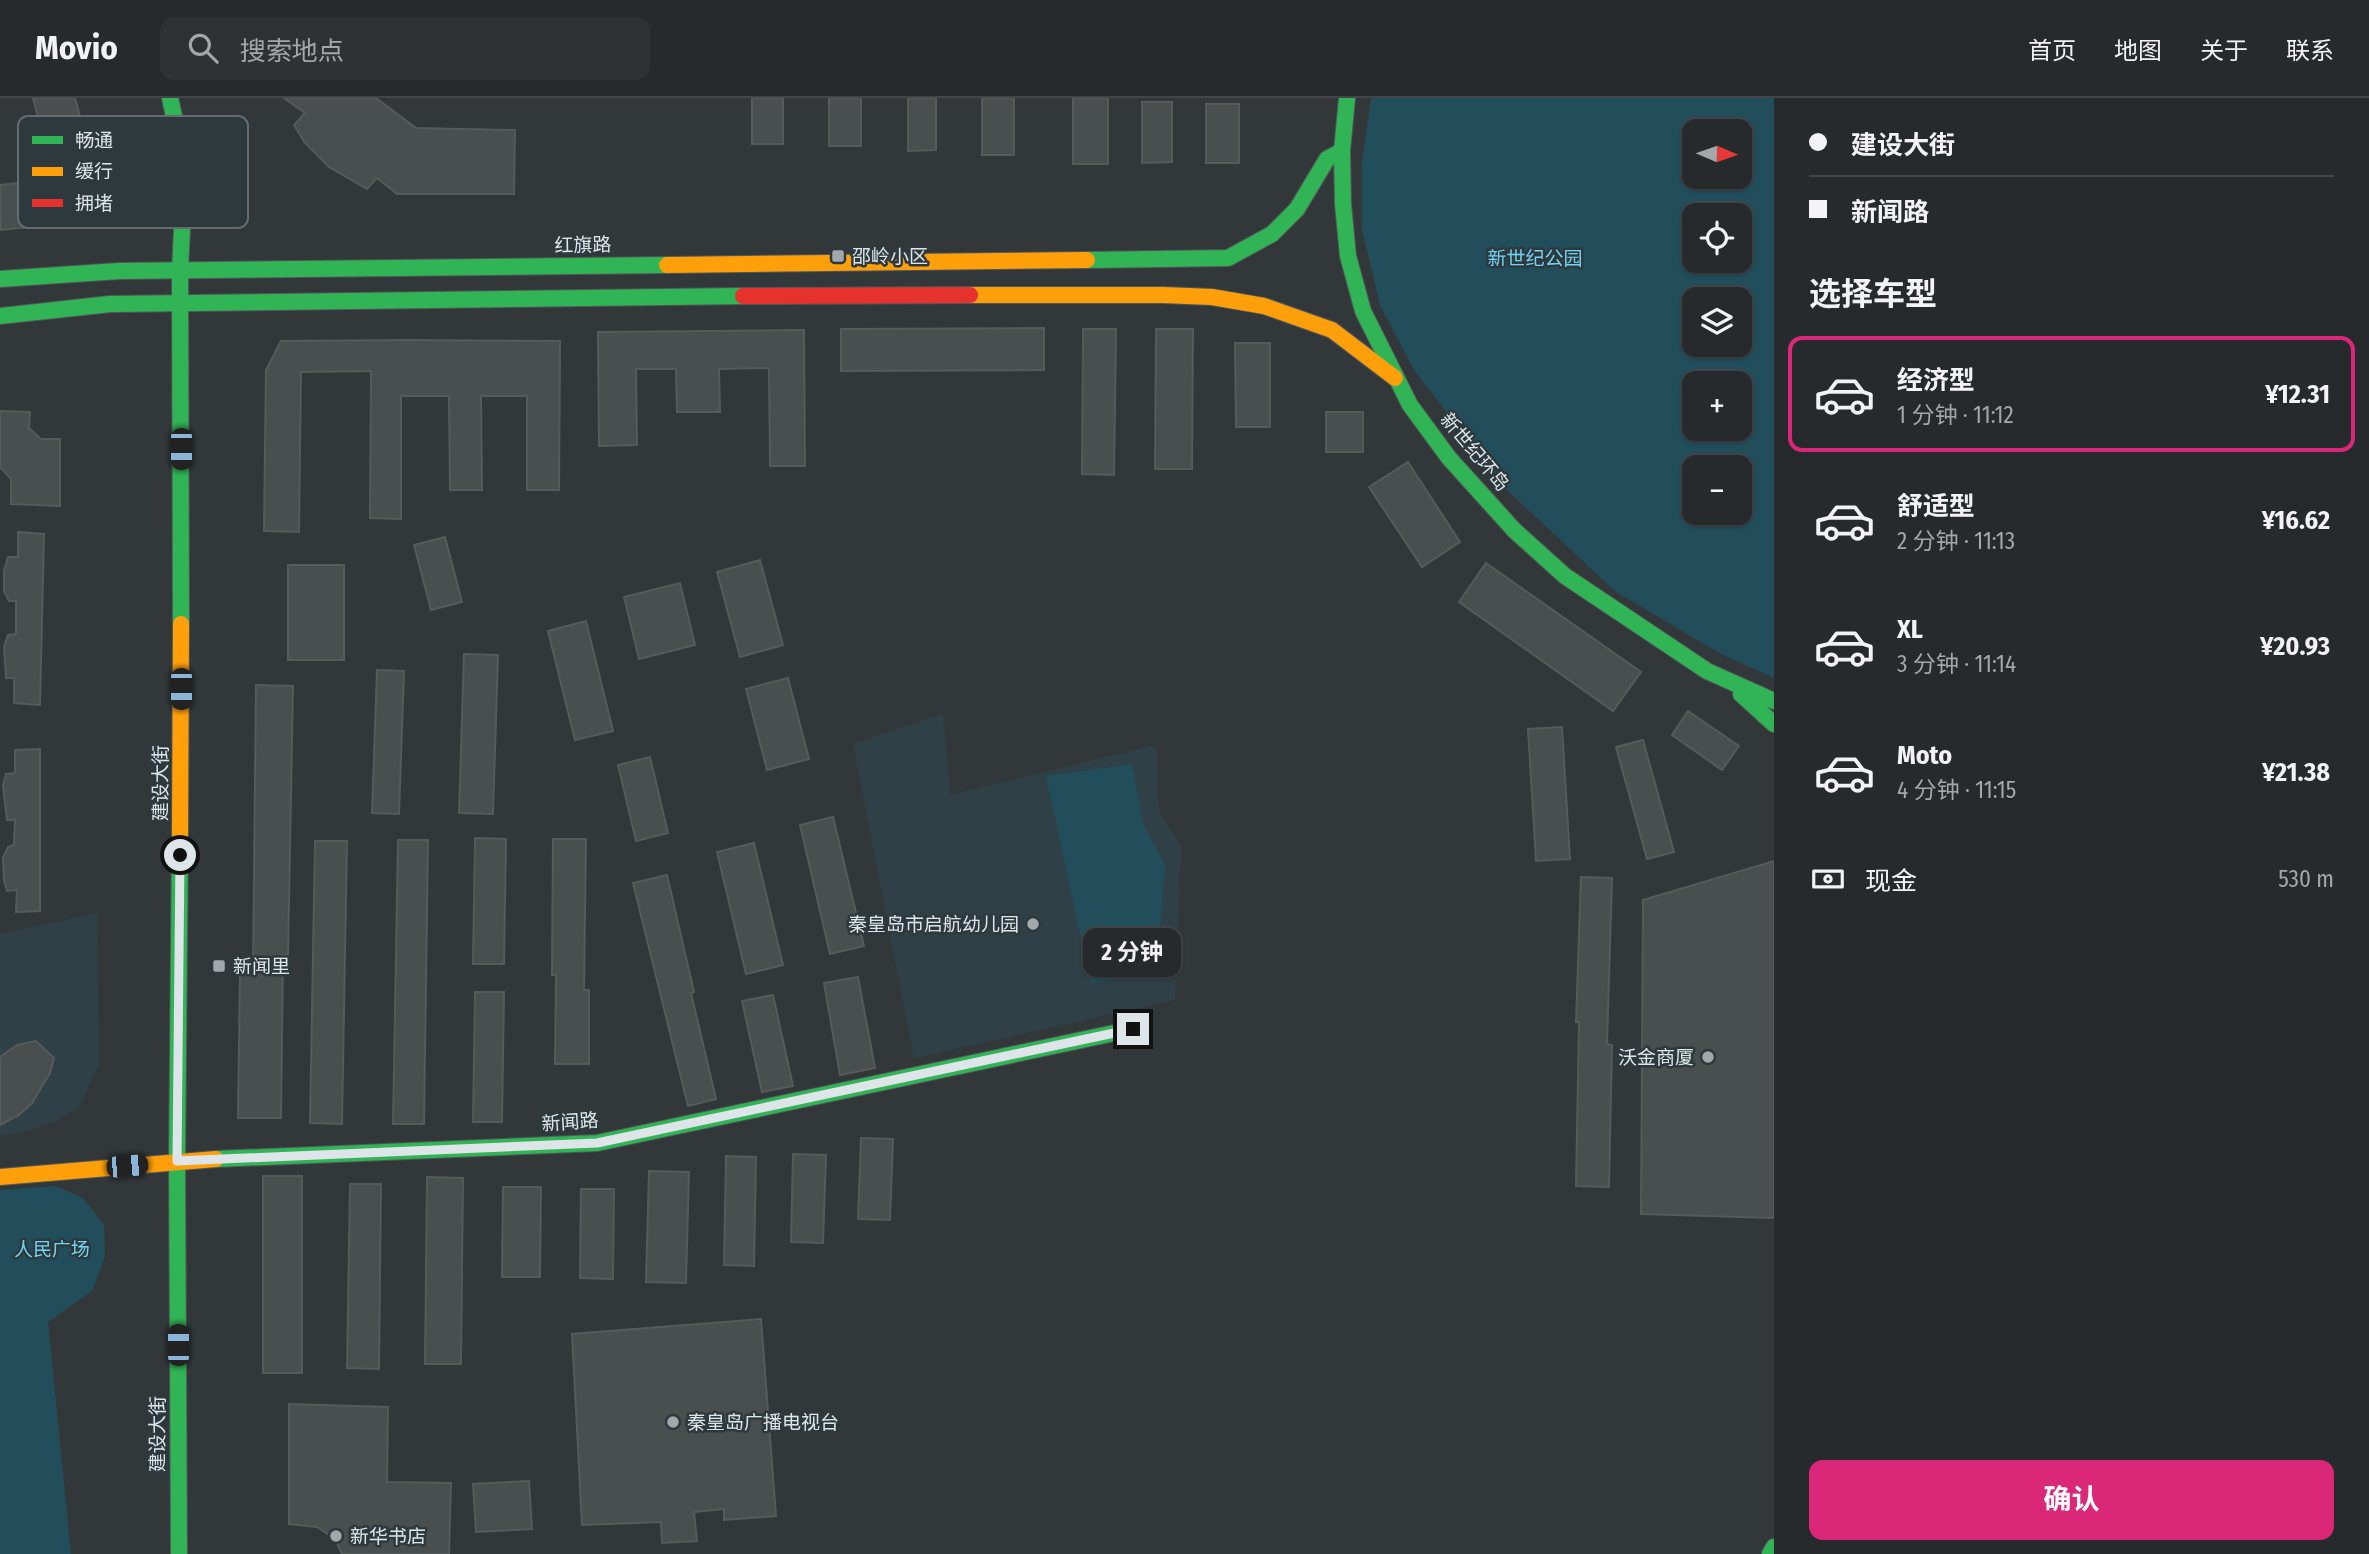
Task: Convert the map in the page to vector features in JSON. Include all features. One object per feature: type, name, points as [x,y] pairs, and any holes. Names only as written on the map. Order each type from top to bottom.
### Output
[{"type":"main road","name":"建设大街","points":[[170,98],[174,116]]},
{"type":"main road","name":"新世纪环岛","points":[[1347,98],[1342,151],[1348,256],[1363,311],[1410,405],[1449,458],[1514,530],[1565,576],[1707,671],[1774,701]]},
{"type":"main road","name":"红旗路","points":[[0,279],[119,271],[1228,258],[1272,234],[1297,209],[1327,159],[1342,151]]},
{"type":"main road","name":"建设大街","points":[[179,1554],[177,1161],[182,228]]},
{"type":"main road","points":[[0,316],[110,304],[760,296],[1212,297],[1264,306],[1332,330],[1395,378]]},
{"type":"main road","points":[[1707,671],[1742,695],[1774,724]]},
{"type":"main road","name":"新闻路","points":[[0,1177],[177,1161],[597,1143],[1133,1029]]},
{"type":"main road","points":[[1770,1554],[1774,1547]]},
{"type":"shaded area","name":"秦皇岛市启航幼儿园","points":[[943,714],[950,795],[1156,745],[1159,811],[1181,847],[1175,1000],[914,1058],[853,744]]},
{"type":"shaded area","points":[[97,913],[99,1065],[79,1107],[53,1122],[20,1133],[0,1135],[0,934]]},
{"type":"green space","name":"新世纪公园","points":[[1371,98],[1774,98],[1774,678],[1717,652],[1615,591],[1508,491],[1414,370],[1380,305],[1362,229],[1362,163]]},
{"type":"green space","points":[[1132,764],[1143,824],[1165,865],[1157,971],[1091,984],[1046,776]]},
{"type":"green space","name":"人民广场","points":[[55,1186],[83,1198],[104,1225],[105,1257],[92,1291],[48,1322],[71,1554],[0,1554],[0,1190]]},
{"type":"building","points":[[33,98],[75,98],[80,116],[38,116]]},
{"type":"building","points":[[284,98],[376,98],[416,128],[515,130],[514,194],[397,194],[377,178],[367,189],[329,167],[305,143],[294,125],[305,113]]},
{"type":"building","points":[[752,98],[783,98],[783,144],[752,144]]},
{"type":"building","points":[[829,98],[861,98],[861,146],[829,146]]},
{"type":"building","points":[[908,98],[936,98],[936,150],[908,151]]},
{"type":"building","points":[[982,98],[1014,98],[1014,155],[982,155]]},
{"type":"building","points":[[1073,98],[1108,98],[1108,164],[1073,164]]},
{"type":"building","points":[[1142,102],[1172,102],[1172,162],[1142,163]]},
{"type":"building","points":[[1206,104],[1239,104],[1239,163],[1206,163]]},
{"type":"building","points":[[18,183],[20,228],[1,230],[0,185]]},
{"type":"building","points":[[1044,328],[1044,370],[841,371],[841,329]]},
{"type":"building","points":[[1083,329],[1116,329],[1114,475],[1082,474]]},
{"type":"building","points":[[1156,329],[1193,329],[1192,469],[1155,469]]},
{"type":"building","points":[[804,330],[805,466],[770,466],[769,368],[719,369],[720,412],[677,412],[676,369],[636,369],[637,445],[599,446],[598,332]]},
{"type":"building","points":[[281,341],[560,341],[559,490],[527,490],[527,396],[481,396],[482,490],[450,490],[449,396],[401,396],[401,519],[370,518],[371,371],[301,372],[299,532],[264,531],[266,370]]},
{"type":"building","points":[[1235,343],[1270,343],[1270,427],[1236,427]]},
{"type":"building","points":[[0,411],[30,412],[29,428],[41,439],[60,439],[60,506],[11,504],[11,479],[0,467]]},
{"type":"building","points":[[1326,412],[1363,412],[1363,452],[1326,452]]},
{"type":"building","points":[[1408,462],[1460,542],[1422,567],[1369,487]]},
{"type":"building","points":[[18,532],[44,534],[40,705],[14,703],[14,678],[6,678],[4,647],[8,635],[16,634],[16,601],[9,601],[4,591],[4,571],[8,557],[18,557]]},
{"type":"building","points":[[445,537],[462,602],[431,610],[414,545]]},
{"type":"building","points":[[760,560],[783,645],[740,657],[717,572]]},
{"type":"building","points":[[1486,563],[1641,672],[1613,711],[1459,602]]},
{"type":"building","points":[[288,565],[344,565],[344,660],[288,660]]},
{"type":"building","points":[[680,583],[695,645],[639,659],[624,597]]},
{"type":"building","points":[[586,621],[613,731],[575,740],[548,631]]},
{"type":"building","points":[[464,654],[498,655],[493,814],[459,813]]},
{"type":"building","points":[[377,670],[404,671],[399,814],[372,813]]},
{"type":"building","points":[[788,678],[809,759],[767,770],[746,689]]},
{"type":"building","points":[[256,685],[293,686],[288,955],[283,955],[281,1118],[238,1118],[240,970],[253,970]]},
{"type":"building","points":[[1688,711],[1739,746],[1722,770],[1672,735]]},
{"type":"building","points":[[1562,727],[1570,859],[1536,861],[1528,729]]},
{"type":"building","points":[[1643,740],[1674,852],[1647,859],[1616,747]]},
{"type":"building","points":[[40,749],[40,911],[16,912],[17,890],[7,891],[4,880],[3,858],[8,847],[14,845],[15,820],[7,820],[3,785],[6,774],[15,773],[15,750]]},
{"type":"building","points":[[650,757],[668,833],[636,841],[618,765]]},
{"type":"building","points":[[833,817],[864,946],[830,954],[800,825]]},
{"type":"building","points":[[475,838],[506,839],[504,964],[473,964]]},
{"type":"building","points":[[553,839],[586,839],[584,990],[589,990],[589,1064],[555,1064],[556,975],[552,975]]},
{"type":"building","points":[[398,840],[428,840],[424,1124],[393,1124]]},
{"type":"building","points":[[315,841],[347,841],[342,1124],[310,1123]]},
{"type":"building","points":[[754,843],[783,965],[746,974],[717,852]]},
{"type":"building","name":"沃金商厦","points":[[1774,861],[1774,1218],[1641,1214],[1643,900]]},
{"type":"building","points":[[667,875],[716,1099],[688,1106],[633,883]]},
{"type":"building","points":[[1581,877],[1612,878],[1607,1044],[1612,1045],[1609,1187],[1576,1186],[1579,1022],[1576,1022]]},
{"type":"building","points":[[858,977],[875,1068],[840,1075],[824,983]]},
{"type":"building","points":[[475,992],[504,992],[502,1122],[473,1122]]},
{"type":"building","points":[[773,995],[793,1086],[762,1092],[742,1001]]},
{"type":"building","points":[[36,1041],[54,1058],[50,1073],[32,1103],[19,1115],[0,1125],[0,1057],[17,1045]]},
{"type":"building","points":[[861,1138],[893,1139],[890,1220],[858,1219]]},
{"type":"building","points":[[793,1154],[826,1155],[823,1243],[791,1242]]},
{"type":"building","points":[[726,1156],[756,1157],[754,1266],[724,1265]]},
{"type":"building","points":[[649,1171],[689,1172],[686,1283],[646,1282]]},
{"type":"building","points":[[263,1176],[302,1176],[302,1373],[263,1373]]},
{"type":"building","points":[[427,1177],[463,1178],[461,1364],[425,1364]]},
{"type":"building","points":[[350,1184],[381,1184],[379,1369],[347,1368]]},
{"type":"building","points":[[503,1187],[541,1187],[540,1277],[502,1277]]},
{"type":"building","points":[[581,1189],[614,1189],[613,1279],[580,1278]]},
{"type":"building","name":"秦皇岛广播电视台","points":[[761,1319],[776,1516],[724,1520],[724,1509],[694,1512],[697,1541],[662,1543],[661,1522],[582,1525],[572,1334]]},
{"type":"building","points":[[289,1404],[388,1407],[387,1482],[451,1483],[449,1554],[342,1554],[335,1539],[317,1527],[289,1524]]},
{"type":"building","points":[[529,1481],[532,1529],[476,1532],[473,1484]]},
{"type":"traffic: fast","points":[[170,98],[174,116]]},
{"type":"traffic: fast","points":[[1347,98],[1342,151],[1348,256],[1363,311],[1410,405],[1449,458],[1514,530],[1565,576],[1707,671],[1774,701]]},
{"type":"traffic: fast","points":[[1087,260],[1228,258],[1272,234],[1297,209],[1327,159],[1342,151]]},
{"type":"traffic: fast","points":[[181,624],[182,228]]},
{"type":"traffic: fast","points":[[0,279],[119,271],[667,265]]},
{"type":"traffic: fast","points":[[0,316],[110,304],[743,296]]},
{"type":"traffic: fast","points":[[1741,694],[1774,724]]},
{"type":"traffic: fast","points":[[179,1554],[177,1161],[180,835]]},
{"type":"traffic: fast","points":[[216,1159],[597,1143],[1133,1029]]},
{"type":"traffic: fast","points":[[1770,1554],[1774,1547]]},
{"type":"traffic: slow","points":[[667,265],[1087,260]]},
{"type":"traffic: slow","points":[[970,295],[1163,295],[1212,297],[1264,306],[1332,330],[1395,378]]},
{"type":"traffic: slow","points":[[180,835],[181,624]]},
{"type":"traffic: slow","points":[[0,1177],[216,1159]]},
{"type":"traffic: jam","points":[[743,296],[970,295]]},
{"type":"place","name":"邵岭小区","points":[[838,256]]},
{"type":"place","name":"秦皇岛市启航幼儿园","points":[[1033,924]]},
{"type":"place","name":"新闻里","points":[[219,966]]},
{"type":"place","name":"沃金商厦","points":[[1708,1057]]},
{"type":"place","name":"秦皇岛广播电视台","points":[[673,1422]]},
{"type":"place","name":"新华书店","points":[[336,1536]]},
{"type":"route","points":[[180,855],[177,1161],[597,1143],[1133,1029]]}]
